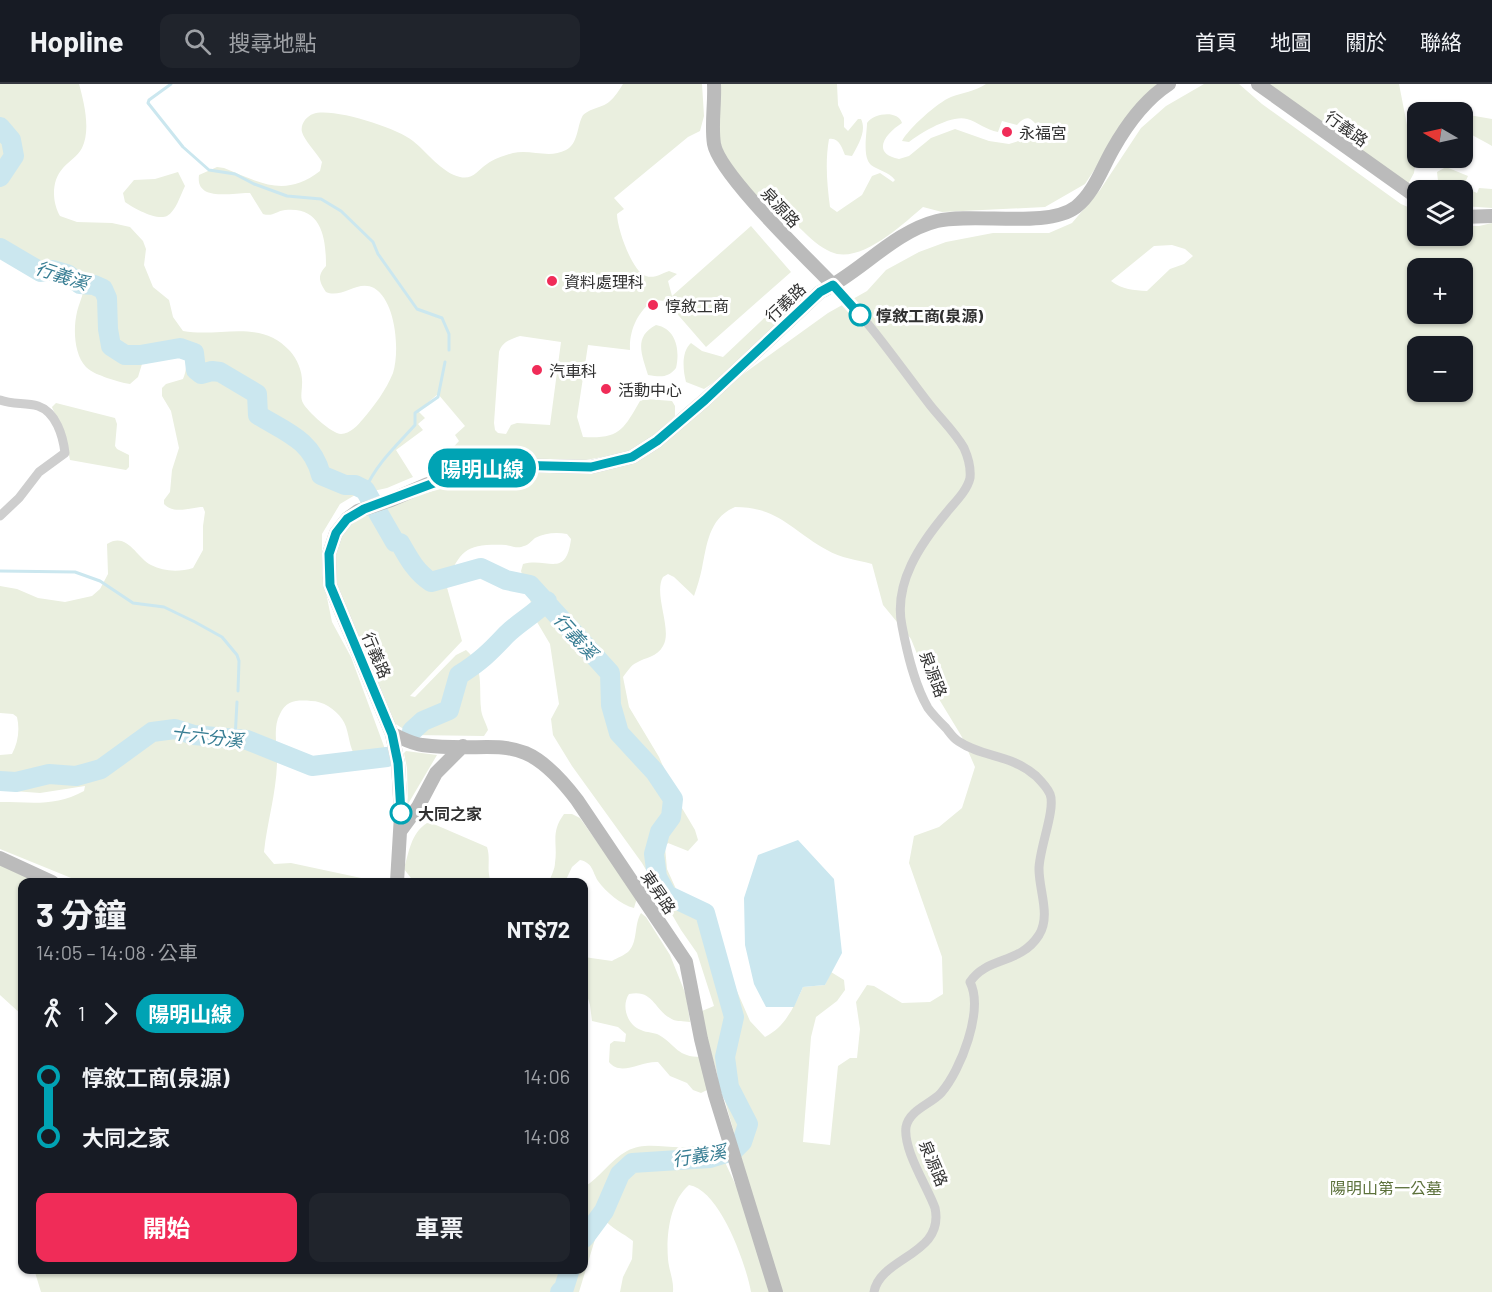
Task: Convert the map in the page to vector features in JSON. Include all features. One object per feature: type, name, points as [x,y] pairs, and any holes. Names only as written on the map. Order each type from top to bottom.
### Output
[{"type":"street","name":"泉源路","points":[[714,84],[714,146],[723,165],[758,207],[849,301],[958,438],[969,462],[970,470],[966,489],[928,534],[907,576],[901,600],[901,623],[908,652],[928,708],[957,741],[972,749],[1012,760],[1024,766],[1043,783],[1051,795],[1052,807],[1039,856],[1039,883],[1045,914],[1039,935],[1026,951],[984,968],[970,982],[975,992],[972,1018],[967,1045],[960,1061],[943,1090],[916,1112],[907,1125],[906,1138],[935,1208],[938,1219],[936,1226],[932,1236],[881,1277],[874,1292]]},
{"type":"street","name":"行義路","points":[[400,830],[400,785],[392,734],[330,585],[329,554],[336,533],[347,519],[364,509],[469,470],[505,465],[591,467],[632,457],[657,441],[705,400],[820,292],[902,237],[935,222],[981,218],[1040,219],[1076,208],[1093,186],[1114,147],[1135,116],[1169,84]]},
{"type":"street","name":"行義路","points":[[1258,84],[1407,191]]},
{"type":"street","points":[[1473,217],[1492,216]]},
{"type":"street","points":[[0,400],[39,406],[52,415],[64,442],[65,453],[39,472],[19,498],[0,516]]},
{"type":"street","name":"東昇路","points":[[392,734],[421,745],[497,746],[522,751],[536,757],[560,777],[578,800],[686,962],[715,1095],[776,1292]]},
{"type":"street","points":[[397,878],[400,830],[418,807],[436,773],[463,746]]},
{"type":"street","points":[[0,858],[43,878]]},
{"type":"green space","points":[[0,84],[79,84],[85,107],[85,141],[80,151],[63,168],[56,179],[54,198],[60,216],[77,222],[112,223],[130,227],[143,241],[146,249],[144,265],[153,287],[169,300],[173,317],[183,331],[253,332],[278,341],[290,351],[299,367],[305,407],[326,426],[337,433],[344,434],[354,429],[376,403],[393,373],[396,340],[392,315],[387,304],[381,294],[368,286],[338,293],[326,292],[320,279],[326,266],[323,235],[314,219],[307,213],[285,210],[263,214],[250,193],[209,193],[199,184],[199,175],[217,167],[273,185],[284,186],[307,179],[320,171],[322,162],[303,135],[302,126],[313,114],[334,113],[393,130],[413,141],[453,175],[465,178],[475,174],[490,162],[510,154],[520,152],[553,154],[566,150],[575,140],[584,114],[609,102],[623,84],[702,84],[704,116],[700,131],[688,137],[614,198],[624,209],[617,214],[622,239],[641,273],[649,277],[669,271],[677,274],[668,281],[672,296],[751,226],[791,272],[706,347],[666,301],[654,300],[639,315],[631,335],[630,350],[588,345],[577,417],[583,437],[605,436],[619,431],[640,401],[646,399],[672,401],[675,406],[675,416],[636,451],[580,461],[450,469],[444,462],[446,455],[459,441],[455,435],[465,426],[438,394],[418,411],[425,418],[418,424],[423,430],[396,450],[413,477],[387,488],[355,495],[340,504],[322,534],[322,573],[332,622],[351,657],[385,749],[384,752],[354,754],[344,723],[336,712],[315,701],[289,703],[280,714],[276,726],[276,775],[264,852],[274,864],[291,863],[361,878],[71,878],[0,849],[0,802],[53,802],[84,791],[85,786],[40,793],[0,790],[0,755],[12,754],[17,741],[18,727],[17,717],[13,714],[0,713],[0,586],[17,589],[38,598],[65,602],[92,596],[100,589],[108,574],[107,544],[114,541],[126,543],[151,565],[161,569],[172,571],[193,568],[203,550],[205,512],[203,507],[178,510],[164,504],[170,492],[172,470],[179,448],[171,411],[162,396],[162,388],[166,384],[183,379],[186,365],[183,355],[180,352],[146,351],[138,377],[130,384],[91,371],[79,355],[75,333],[77,312],[83,294],[80,276],[55,263],[30,260],[0,247]],"holes":[[[520,336],[561,342],[550,425],[517,423],[511,425],[506,434],[495,430],[499,352],[502,346],[510,340]]]},
{"type":"green space","points":[[718,84],[837,84],[838,105],[844,118],[844,127],[848,131],[858,119],[861,119],[863,128],[852,156],[845,155],[838,141],[829,139],[827,181],[830,207],[837,212],[862,195],[872,176],[880,173],[893,182],[895,180],[868,161],[867,123],[880,115],[896,116],[902,123],[886,137],[883,148],[890,156],[899,159],[909,156],[931,138],[955,129],[989,141],[1009,144],[1031,137],[1037,126],[1030,119],[1025,119],[1017,125],[1002,121],[998,132],[961,118],[936,125],[909,142],[902,141],[917,123],[939,104],[986,84],[1157,84],[1141,99],[1085,184],[1045,207],[942,212],[923,207],[893,232],[868,248],[855,253],[842,254],[823,248],[772,199],[764,199],[756,195],[740,179],[722,149],[720,141]]},
{"type":"green space","name":"陽明山第一公墓","points":[[1204,84],[1239,84],[1262,104],[1407,207],[1407,246],[1473,246],[1473,226],[1492,223],[1492,1292],[780,1292],[704,1028],[702,1011],[714,1006],[697,953],[642,863],[572,766],[553,735],[551,719],[559,704],[550,644],[537,622],[521,571],[523,564],[560,563],[569,551],[571,539],[567,534],[551,533],[535,538],[522,547],[506,545],[474,547],[461,556],[446,584],[462,641],[410,696],[415,697],[456,655],[466,650],[476,662],[478,669],[481,711],[488,730],[484,736],[413,735],[391,721],[334,579],[335,555],[341,531],[350,518],[388,503],[505,472],[578,468],[638,459],[746,372],[828,313],[867,291],[886,270],[919,252],[946,242],[993,233],[1049,233],[1072,223],[1100,190],[1141,128],[1166,106]],"holes":[[[1172,245],[1185,249],[1193,256],[1184,264],[1170,269],[1147,291],[1124,288],[1111,281],[1154,246]],[[735,507],[763,511],[784,521],[832,553],[872,564],[883,605],[911,639],[928,681],[962,737],[975,767],[962,808],[939,827],[914,836],[909,863],[942,957],[943,994],[930,1002],[902,1003],[874,986],[867,985],[856,1002],[860,1029],[857,1058],[850,1058],[838,1066],[830,1145],[803,1142],[811,1037],[816,1017],[837,1001],[845,990],[844,980],[831,972],[825,985],[803,987],[783,1022],[765,1037],[750,1021],[722,957],[712,918],[698,901],[676,889],[667,869],[665,847],[668,843],[688,851],[698,840],[659,757],[629,707],[623,677],[634,664],[654,655],[663,646],[666,631],[660,593],[663,577],[668,574],[674,577],[694,596],[714,525],[726,512]]]},
{"type":"green space","points":[[1268,84],[1399,84],[1407,125],[1407,168],[1415,168],[1407,183]]},
{"type":"green space","points":[[1473,116],[1492,119],[1492,146],[1473,135]]},
{"type":"green space","points":[[1448,168],[1468,176],[1466,180],[1438,180],[1437,172]]},
{"type":"green space","points":[[178,172],[185,186],[175,207],[167,216],[151,215],[125,202],[123,193],[134,180],[155,179]]},
{"type":"green space","points":[[1479,188],[1492,189],[1492,208],[1473,207],[1473,191],[1477,193]]},
{"type":"green space","points":[[804,286],[812,294],[811,299],[710,385],[704,389],[686,382],[684,356],[691,343],[702,351],[723,357],[797,287]]},
{"type":"green space","points":[[656,325],[669,331],[677,348],[676,368],[664,376],[648,375],[642,354],[644,335]]},
{"type":"green space","points":[[56,403],[115,418],[117,424],[115,446],[129,455],[129,467],[126,470],[70,460],[66,440],[52,407]]},
{"type":"green space","points":[[406,751],[437,755],[408,804],[407,768],[404,753]]},
{"type":"green space","points":[[564,814],[572,814],[580,818],[637,898],[634,908],[609,894],[598,881],[590,865],[584,861],[580,860],[572,867],[567,878],[550,878],[555,865],[556,833]]},
{"type":"green space","points":[[427,823],[436,825],[487,847],[490,878],[411,878],[404,869],[414,837]]},
{"type":"green space","points":[[0,864],[29,878],[18,878],[18,1011],[0,995]]},
{"type":"green space","points":[[641,913],[646,917],[670,955],[686,995],[690,1022],[672,1019],[648,997],[637,993],[629,994],[626,1004],[627,1015],[636,1028],[659,1035],[682,1053],[701,1057],[707,1090],[701,1093],[693,1090],[687,1083],[670,1076],[658,1062],[625,1068],[614,1066],[609,1062],[610,1044],[614,1041],[625,1042],[626,1034],[618,1027],[592,1021],[588,998],[588,958],[612,961],[627,952],[634,942]]},
{"type":"green space","points":[[716,1143],[738,1190],[771,1292],[751,1292],[744,1264],[721,1214],[700,1190],[689,1185],[677,1200],[669,1229],[668,1259],[673,1292],[620,1292],[623,1277],[632,1259],[633,1241],[604,1219],[600,1223],[588,1262],[588,1184],[621,1155],[634,1148],[642,1146],[688,1147]]},
{"type":"green space","points":[[36,1274],[584,1274],[579,1292],[41,1292]]},
{"type":"water","points":[[798,840],[834,879],[842,953],[825,985],[803,987],[794,1007],[766,1007],[754,984],[745,945],[744,898],[758,855]]},
{"type":"waterway","points":[[171,84],[148,103],[183,147],[209,170],[235,174],[254,184],[287,196],[321,199],[341,211],[373,242],[378,254],[417,309],[442,318],[449,334],[449,350]]},
{"type":"waterway","name":"行義溪","points":[[0,127],[11,140],[14,156],[0,177]]},
{"type":"waterway","name":"行義溪","points":[[0,248],[41,272],[53,270],[67,274],[80,284],[94,285],[103,289],[107,298],[111,346],[125,355],[140,355],[180,348],[194,353],[196,370],[201,374],[212,371],[220,372],[257,394],[258,415],[297,438],[311,453],[321,475],[365,490],[395,542],[400,543],[417,569],[431,582],[481,568],[506,580],[530,585],[610,673],[611,705],[619,733],[655,772],[673,799],[671,817],[660,832],[654,854],[657,877],[667,895],[705,913],[734,1017],[725,1057],[729,1087],[748,1124],[742,1142],[733,1151],[710,1158],[632,1163],[620,1174],[604,1211],[588,1233]]},
{"type":"waterway","points":[[365,490],[381,463],[415,425],[415,413],[438,397],[445,362]]},
{"type":"waterway","points":[[0,571],[75,572],[100,581],[133,603],[164,607],[195,622],[222,637],[237,655],[239,661],[238,691]]},
{"type":"waterway","name":"十六分溪","points":[[412,731],[423,721],[449,710],[459,675],[473,666],[511,630],[547,601]]},
{"type":"waterway","points":[[235,739],[237,702]]},
{"type":"waterway","name":"十六分溪","points":[[0,781],[16,782],[49,774],[76,776],[101,769],[152,732],[175,729],[194,735],[247,740],[312,766],[387,757]]},
{"type":"waterway","name":"行義溪","points":[[560,1292],[564,1288],[568,1274]]},
{"type":"bus line","name":"陽明山線","points":[[401,813],[398,763],[392,734],[330,585],[329,554],[336,533],[347,519],[364,509],[469,470],[505,465],[591,467],[632,457],[657,441],[705,400],[820,292],[833,285],[860,315]]},
{"type":"place","name":"永福宮","points":[[1007,132]]},
{"type":"place","name":"資料處理科","points":[[552,281]]},
{"type":"place","name":"惇敘工商","points":[[653,305]]},
{"type":"place","name":"惇敘工商(泉源)","points":[[860,315]]},
{"type":"place","name":"汽車科","points":[[537,370]]},
{"type":"place","name":"活動中心","points":[[606,389]]},
{"type":"place","name":"大同之家","points":[[401,813]]}]
